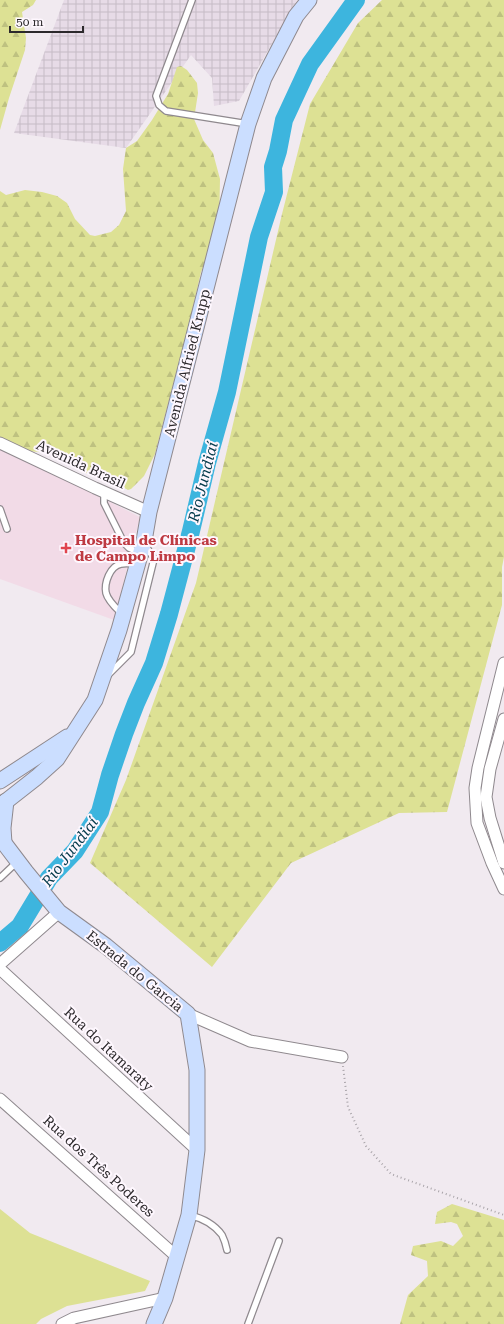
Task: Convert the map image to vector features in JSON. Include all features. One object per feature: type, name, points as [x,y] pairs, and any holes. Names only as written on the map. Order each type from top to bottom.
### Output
[{"type":"main road","name":"Avenida Alfried Krupp","points":[[3,803],[37,777],[56,759],[95,700],[123,615],[141,553],[149,512],[248,124],[264,78],[296,16],[309,0]]},
{"type":"main road","points":[[0,781],[76,730]]},
{"type":"main road","points":[[2,839],[3,803]]},
{"type":"main road","name":"Estrada do Garcia","points":[[2,839],[59,912],[106,946],[188,1014],[197,1070],[197,1150],[189,1214],[165,1298],[154,1324]]},
{"type":"street","name":"Avenida Brasil","points":[[0,443],[149,512]]},
{"type":"street","points":[[500,862],[477,823],[475,788],[478,768],[504,663]]},
{"type":"street","points":[[504,719],[490,768],[486,797],[500,862],[504,889]]},
{"type":"street","points":[[0,964],[59,912]]},
{"type":"street","name":"Rua do Itamaraty","points":[[0,969],[197,1150]]},
{"type":"street","points":[[188,1014],[250,1041],[342,1057]]},
{"type":"street","name":"Rua dos Três Poderes","points":[[0,1099],[177,1257]]},
{"type":"street","points":[[62,1324],[74,1318],[165,1298]]},
{"type":"lane","points":[[192,0],[156,96],[159,105],[166,111],[248,124]]},
{"type":"lane","points":[[102,681],[131,652],[154,559],[129,548],[124,543],[104,503],[104,492]]},
{"type":"lane","points":[[0,509],[7,529]]},
{"type":"lane","points":[[123,615],[111,602],[106,593],[107,582],[111,571],[120,564],[141,553]]},
{"type":"lane","points":[[0,878],[22,866]]},
{"type":"lane","points":[[189,1214],[209,1222],[222,1235],[227,1250]]},
{"type":"lane","points":[[248,1324],[279,1242]]},
{"type":"path","points":[[342,1057],[348,1107],[366,1146],[391,1174],[504,1215]]},
{"type":"shaded area","points":[[64,0],[297,0],[239,101],[214,106],[212,78],[191,55],[126,148],[14,133]]},
{"type":"shaded area","name":"Hospital de Clínicas de Campo Limpo","points":[[0,447],[140,517],[114,620],[0,579]]},
{"type":"green space","points":[[0,0],[36,0],[33,5],[22,12],[26,38],[25,50],[0,130]]},
{"type":"green space","points":[[382,0],[504,0],[504,557],[502,567],[502,605],[447,812],[399,813],[291,863],[212,967],[90,863],[126,780],[196,583],[282,214],[310,104],[358,23]]},
{"type":"green space","points":[[181,66],[187,70],[197,83],[198,93],[194,119],[203,140],[213,153],[220,179],[219,229],[201,272],[155,454],[144,476],[131,489],[128,490],[105,477],[82,472],[49,453],[18,450],[0,445],[0,191],[6,195],[25,190],[57,196],[67,203],[75,219],[90,235],[95,236],[111,232],[119,225],[126,211],[123,169],[126,148],[137,141],[152,120],[168,94],[177,67]]},
{"type":"green space","points":[[452,1204],[504,1220],[504,1324],[400,1324],[408,1295],[428,1276],[427,1261],[411,1255],[413,1246],[441,1241],[453,1246],[463,1236],[457,1224],[451,1222],[435,1224],[437,1212]]},
{"type":"green space","points":[[0,1209],[30,1233],[150,1281],[145,1291],[67,1306],[41,1319],[36,1324],[0,1324]]},
{"type":"waterway","name":"Rio Jundiaí","points":[[0,943],[20,926],[49,878],[75,851],[100,812],[110,775],[124,734],[154,663],[169,614],[207,463],[227,392],[259,237],[274,192],[273,167],[278,151],[284,120],[310,64],[356,0]]},
{"type":"place","name":"Hospital de Clínicas de Campo Limpo","points":[[66,548]]}]
